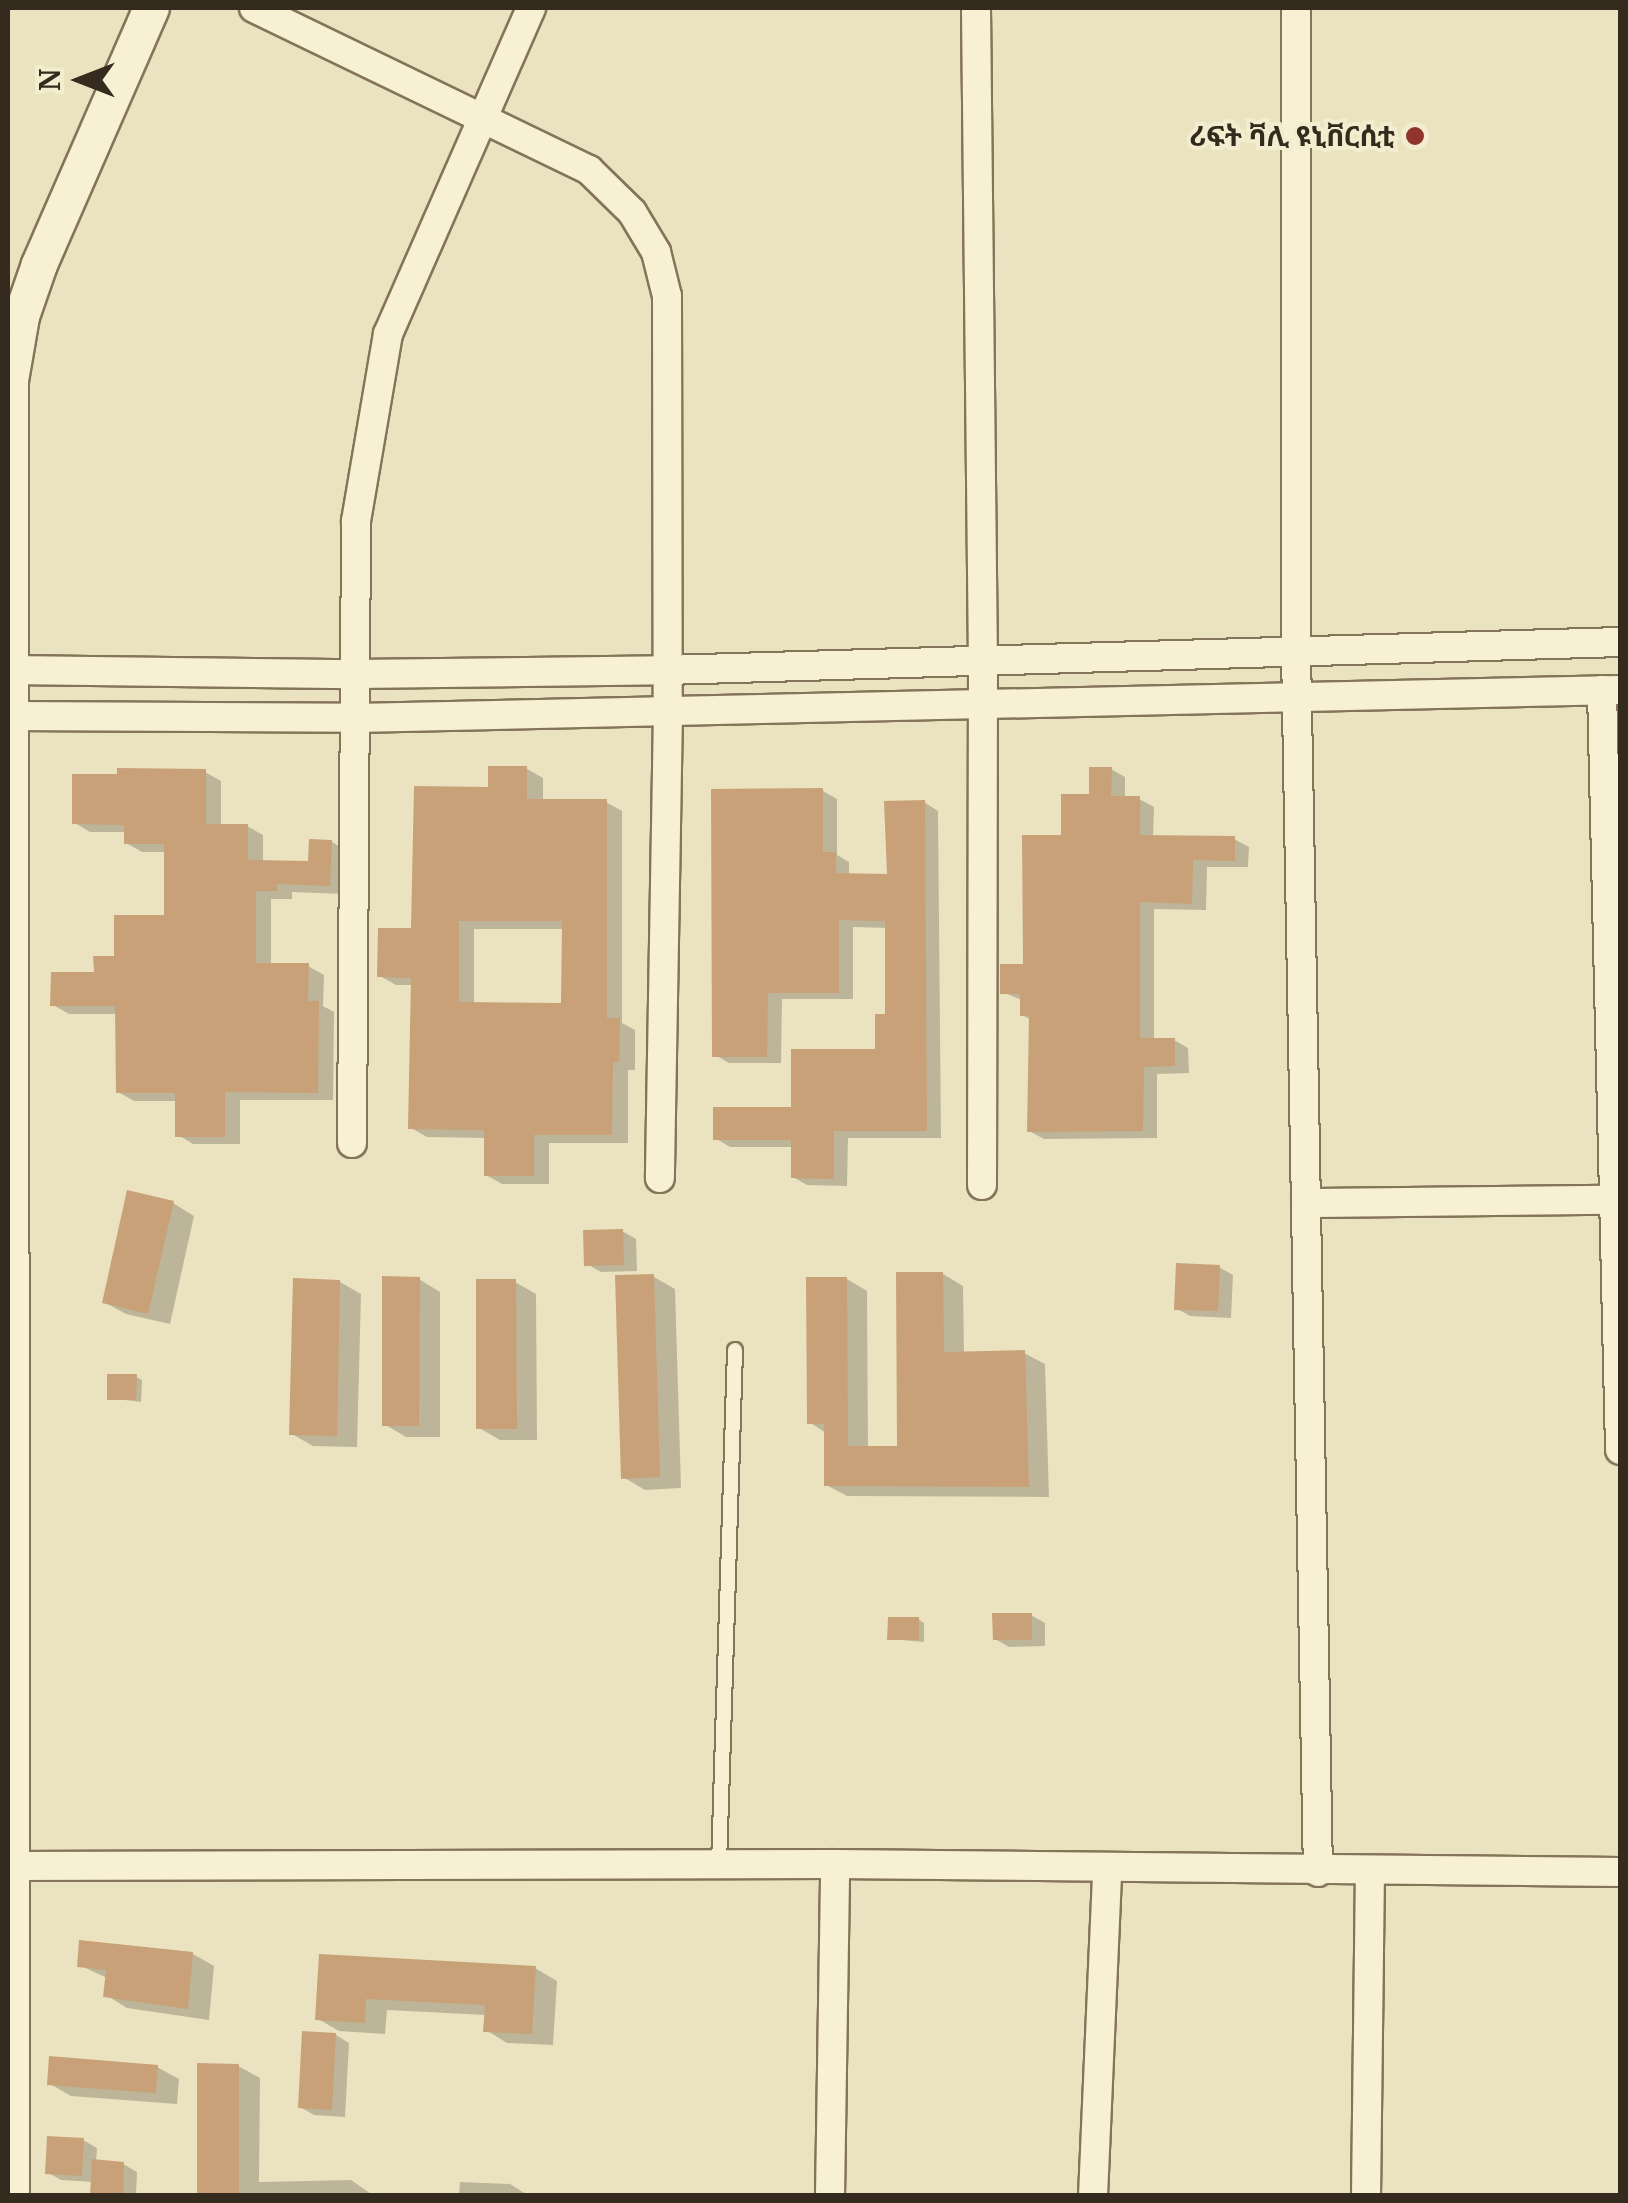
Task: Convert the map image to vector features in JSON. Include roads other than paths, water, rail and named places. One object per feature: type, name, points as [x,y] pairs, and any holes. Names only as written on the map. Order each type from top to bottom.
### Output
[{"type":"street","points":[[11,2196],[9,380],[21,316],[39,264],[151,8]]},
{"type":"street","points":[[254,8],[589,170],[632,212],[656,252],[667,296],[668,712],[660,1178]]},
{"type":"street","points":[[352,1143],[356,520],[388,334],[531,8]]},
{"type":"street","points":[[976,8],[983,664],[982,1185]]},
{"type":"street","points":[[1296,8],[1296,651],[1318,1872]]},
{"type":"street","points":[[9,693],[355,674],[983,664],[1620,642]]},
{"type":"street","points":[[9,693],[356,718],[981,708],[1611,690],[1620,1450]]},
{"type":"street","points":[[1306,1203],[1617,1200]]},
{"type":"street","points":[[9,1866],[835,1864],[1318,1872],[1620,1872]]},
{"type":"street","points":[[830,2196],[835,1864]]},
{"type":"street","points":[[1094,2196],[1107,1868]]},
{"type":"street","points":[[1366,2196],[1370,1872]]},
{"type":"lane","points":[[719,1864],[734,1350]]},
{"type":"place","name":"ሪፍት ቫሊ ዩኒቨርሲቲ","points":[[1415,136]]}]
